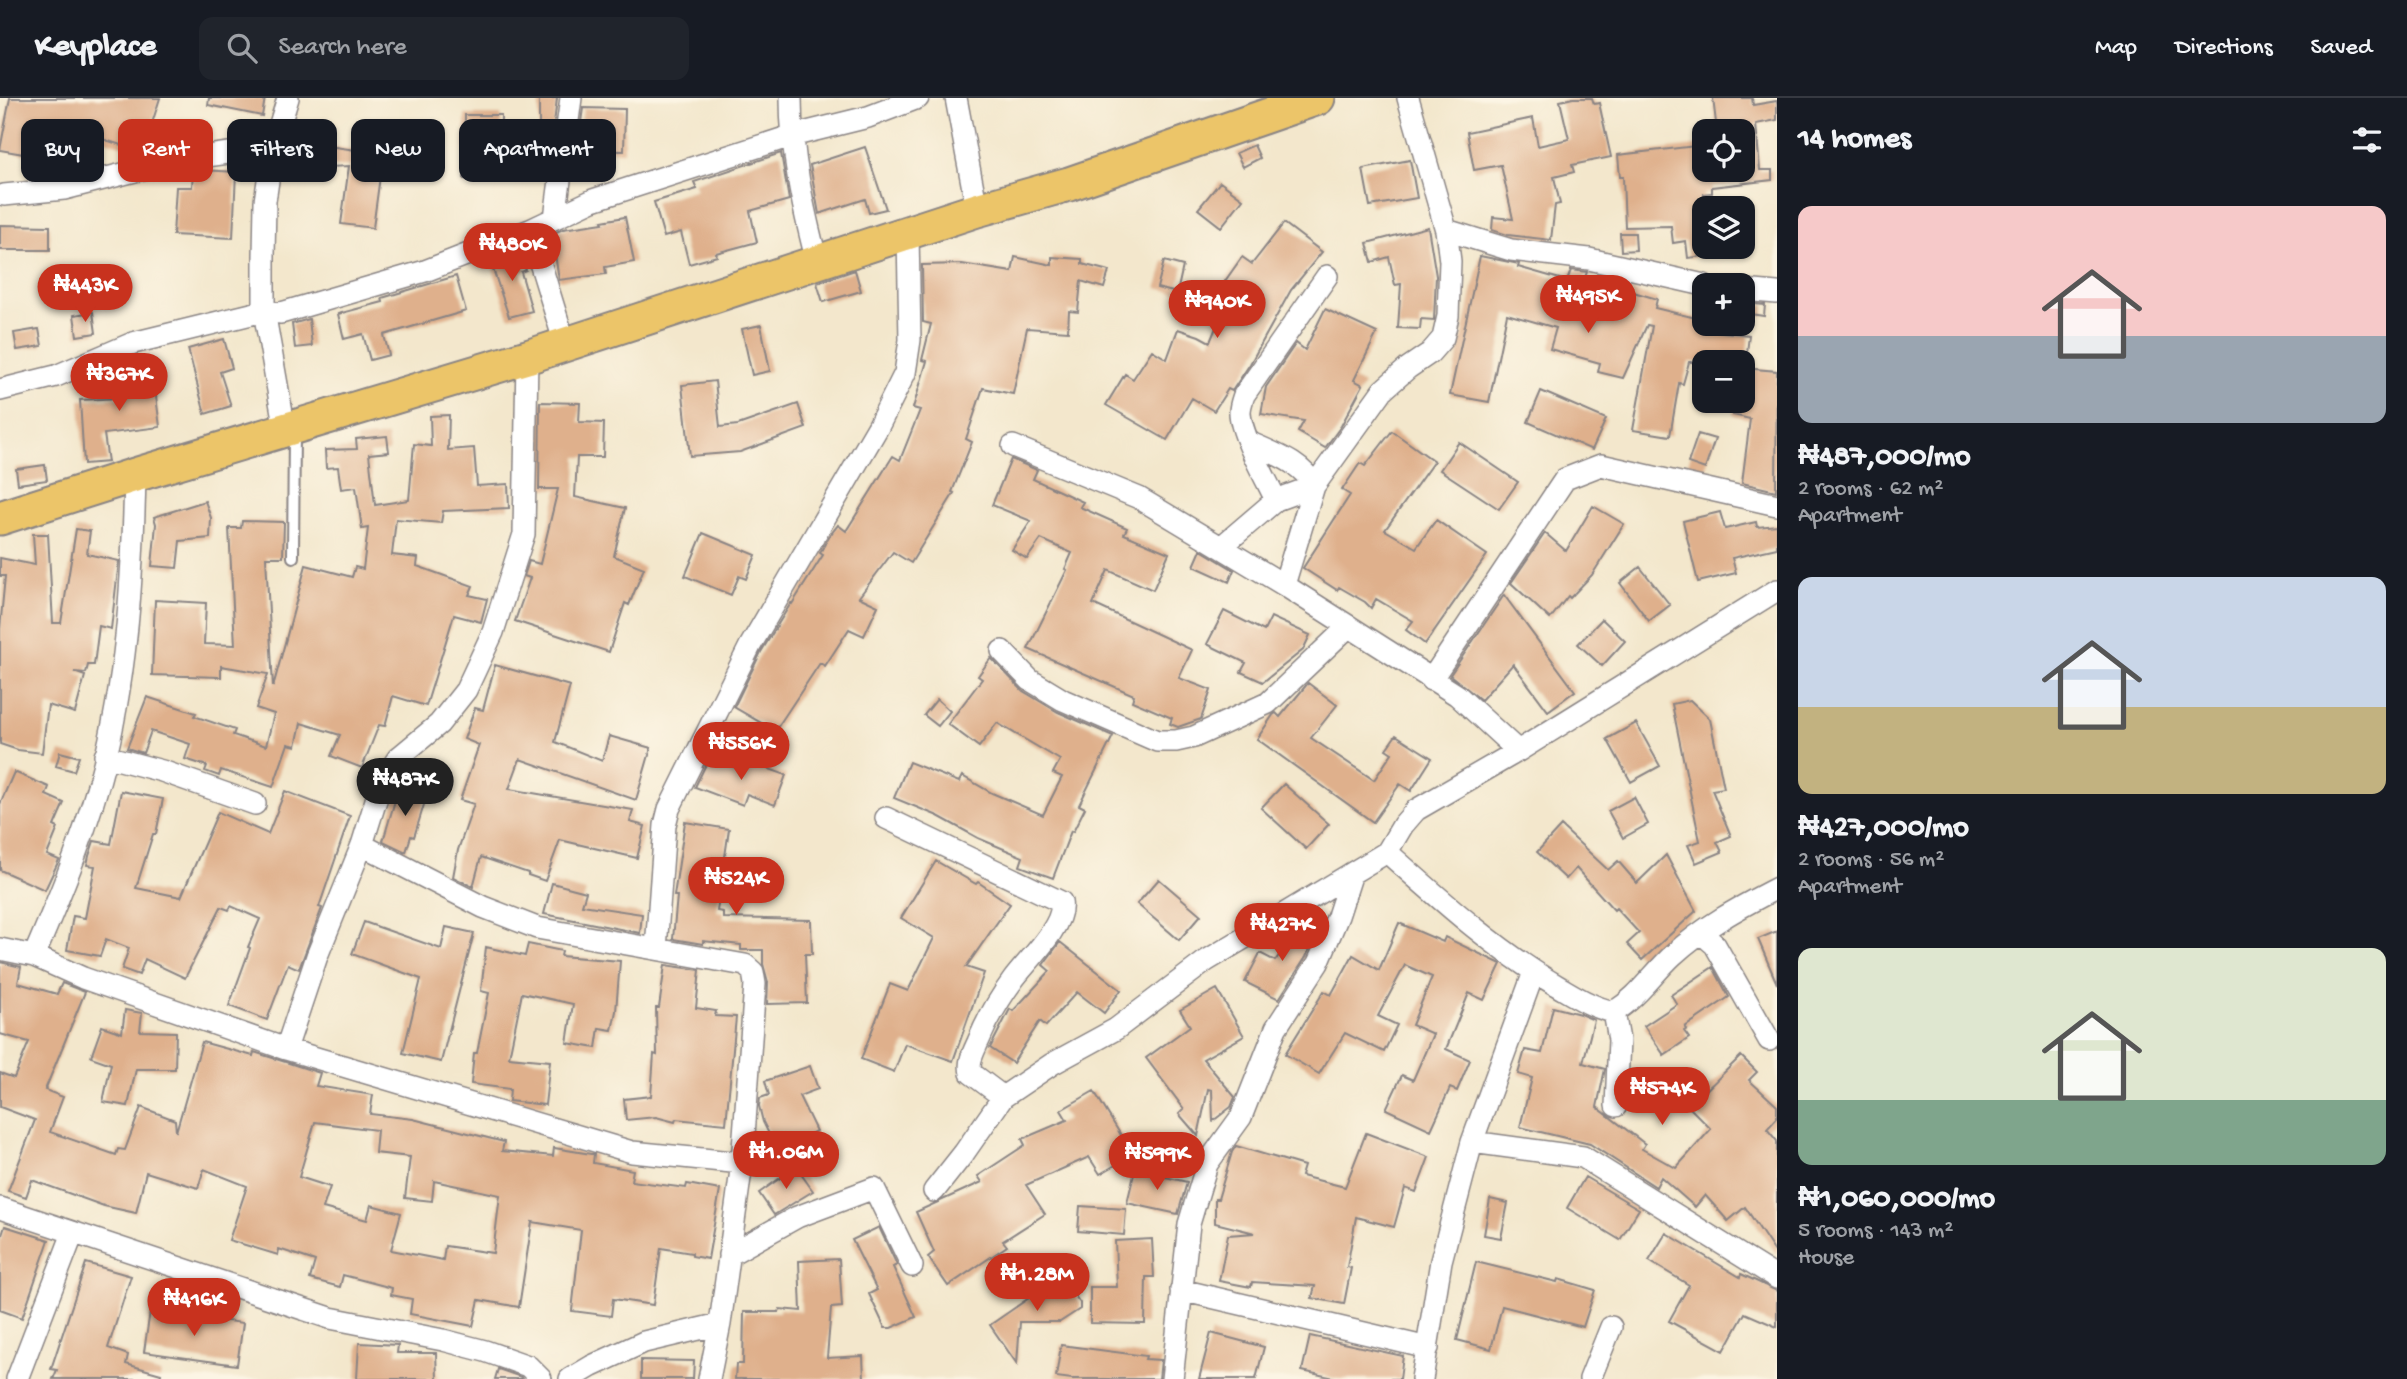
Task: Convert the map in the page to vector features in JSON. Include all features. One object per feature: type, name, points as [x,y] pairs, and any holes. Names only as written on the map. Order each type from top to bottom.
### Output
[{"type":"main road","points":[[0,518],[527,357],[977,210],[1069,184],[1318,98]]},
{"type":"street","points":[[282,119],[289,98]]},
{"type":"street","points":[[555,218],[570,98]]},
{"type":"street","points":[[792,98],[791,136],[805,216],[817,262]]},
{"type":"street","points":[[0,390],[56,376],[133,343],[264,311],[281,313],[425,271],[530,230],[593,200],[791,136],[868,117],[918,98]]},
{"type":"street","points":[[956,98],[977,210]]},
{"type":"street","points":[[1284,585],[1314,486],[1383,390],[1430,353],[1443,338],[1448,316],[1450,272],[1446,230],[1408,98]]},
{"type":"street","points":[[4,195],[64,189],[178,160],[227,153]]},
{"type":"street","points":[[268,182],[265,201],[264,311],[289,429]]},
{"type":"street","points":[[530,230],[565,344]]},
{"type":"street","points":[[1446,230],[1511,250],[1589,259],[1692,282]]},
{"type":"street","points":[[656,949],[668,809],[750,646],[878,428],[905,373],[911,340],[908,234]]},
{"type":"street","points":[[1276,500],[1249,442],[1240,414],[1244,396],[1327,276]]},
{"type":"street","points":[[1755,290],[1777,293]]},
{"type":"street","points":[[286,1049],[317,956],[362,845],[381,784],[398,758],[439,724],[466,690],[493,632],[524,534],[527,357]]},
{"type":"street","points":[[1249,442],[1299,467],[1310,477],[1314,486]]},
{"type":"street","points":[[1013,446],[1139,498],[1284,585],[1457,695],[1518,751]]},
{"type":"street","points":[[1431,680],[1565,479],[1601,466],[1777,505]]},
{"type":"street","points":[[34,956],[72,868],[106,756],[121,676],[133,567],[135,475]]},
{"type":"street","points":[[1221,547],[1276,500],[1314,486]]},
{"type":"street","points":[[934,1191],[1003,1097],[1052,1064],[1116,1029],[1206,961],[1387,852],[1416,810],[1518,751],[1777,590]]},
{"type":"street","points":[[1002,651],[1030,680],[1063,700],[1157,741],[1176,741],[1194,737],[1268,703],[1349,626]]},
{"type":"street","points":[[106,756],[162,771],[255,804]]},
{"type":"street","points":[[886,818],[1061,902],[1061,913],[1048,936],[1013,980],[988,1018],[970,1060],[971,1073],[1003,1097]]},
{"type":"street","points":[[362,845],[483,907],[537,928],[745,965],[753,972],[755,984],[742,1163],[720,1324],[709,1379]]},
{"type":"street","points":[[1387,852],[1455,912],[1534,972],[1597,1009],[1614,1012],[1631,1002],[1672,956],[1701,933],[1726,915],[1777,888]]},
{"type":"street","points":[[1172,1379],[1189,1224],[1206,1164],[1241,1117],[1276,1028],[1318,963],[1352,873]]},
{"type":"street","points":[[1701,933],[1715,945],[1769,1040]]},
{"type":"street","points":[[0,948],[34,956],[83,978],[286,1049],[632,1152],[742,1163]]},
{"type":"street","points":[[1422,1379],[1441,1261],[1472,1142],[1534,972]]},
{"type":"street","points":[[1614,1012],[1619,1040],[1615,1106]]},
{"type":"street","points":[[1472,1142],[1583,1157],[1777,1278]]},
{"type":"street","points":[[729,1255],[797,1217],[874,1188],[912,1266]]},
{"type":"street","points":[[0,1208],[330,1318],[485,1350],[528,1366],[541,1379]]},
{"type":"street","points":[[17,1379],[73,1233]]},
{"type":"street","points":[[1181,1290],[1428,1348]]},
{"type":"street","points":[[570,1379],[644,1342],[720,1324]]},
{"type":"street","points":[[1590,1379],[1611,1327]]},
{"type":"lane","points":[[289,429],[293,557]]},
{"type":"building","points":[[10,98],[160,98],[153,119],[118,119],[118,144],[104,140],[104,119],[21,119],[21,154],[0,150]]},
{"type":"building","points":[[209,98],[265,98],[262,116],[208,105]]},
{"type":"building","points":[[539,98],[557,98],[555,119],[539,119]]},
{"type":"building","points":[[1592,98],[1594,104],[1599,103],[1611,157],[1572,165],[1574,172],[1554,177],[1560,204],[1555,205],[1551,240],[1508,235],[1492,230],[1493,217],[1513,219],[1501,165],[1474,170],[1467,132],[1533,118],[1538,146],[1569,139],[1560,101]]},
{"type":"building","points":[[1713,98],[1752,98],[1753,105],[1777,101],[1777,120],[1756,124],[1760,170],[1772,170],[1772,180],[1755,182],[1755,119],[1716,119]]},
{"type":"building","points":[[583,108],[625,109],[624,151],[616,151],[616,119],[581,119]]},
{"type":"building","points":[[465,115],[501,115],[501,119],[465,119]]},
{"type":"building","points":[[1254,145],[1260,158],[1243,167],[1236,153]]},
{"type":"building","points":[[1692,146],[1692,182],[1755,182],[1712,187],[1712,193],[1692,196],[1692,258],[1688,258],[1686,241],[1673,243],[1671,226],[1625,227],[1623,177],[1620,177],[1618,155]]},
{"type":"building","points":[[337,147],[351,149],[351,182],[379,182],[373,228],[341,224],[349,166],[337,167]]},
{"type":"building","points":[[865,147],[886,209],[869,213],[865,199],[819,214],[810,165]]},
{"type":"building","points":[[781,153],[789,200],[750,211],[757,242],[716,253],[717,256],[689,264],[681,232],[664,237],[654,202],[697,189],[694,182]]},
{"type":"building","points":[[1410,160],[1417,198],[1370,206],[1363,169]]},
{"type":"building","points":[[213,171],[227,171],[227,182],[236,182],[233,238],[173,235],[176,187],[192,187],[192,182],[213,182]]},
{"type":"building","points":[[1220,182],[1243,199],[1221,227],[1198,209]]},
{"type":"building","points":[[625,217],[634,262],[605,267],[606,274],[559,280],[552,234],[563,229]]},
{"type":"building","points":[[1284,223],[1322,252],[1291,290],[1250,364],[1232,391],[1228,389],[1214,411],[1192,398],[1167,440],[1106,405],[1125,374],[1133,379],[1152,350],[1167,359],[1178,329],[1210,342],[1233,287],[1225,281],[1242,257],[1252,264]]},
{"type":"building","points":[[0,225],[50,226],[50,250],[0,250]]},
{"type":"building","points":[[1428,227],[1436,276],[1434,320],[1421,319],[1420,329],[1398,328],[1401,284],[1395,285],[1389,257],[1372,262],[1367,243]]},
{"type":"building","points":[[1620,233],[1635,233],[1636,250],[1621,251]]},
{"type":"building","points":[[518,249],[526,270],[521,272],[532,311],[509,317],[490,260]]},
{"type":"building","points":[[1480,256],[1519,264],[1518,267],[1567,281],[1571,270],[1587,272],[1583,283],[1628,295],[1630,291],[1657,299],[1655,308],[1692,317],[1692,336],[1749,336],[1747,350],[1692,350],[1692,362],[1689,362],[1683,384],[1679,383],[1670,436],[1633,430],[1652,326],[1647,325],[1623,378],[1598,372],[1600,363],[1550,349],[1556,328],[1507,314],[1489,402],[1450,395]]},
{"type":"building","points":[[1015,257],[1052,265],[1052,257],[1082,259],[1082,264],[1109,271],[1104,288],[1081,281],[1078,312],[1069,311],[1068,331],[1027,328],[1013,394],[983,388],[966,439],[972,442],[952,492],[954,493],[911,563],[893,552],[859,597],[878,606],[864,636],[849,629],[825,666],[820,663],[775,731],[734,707],[761,652],[823,555],[820,553],[828,538],[838,525],[846,531],[893,456],[900,460],[920,410],[913,408],[927,361],[922,360],[931,324],[923,322],[922,265],[962,264],[1012,272]]},
{"type":"building","points":[[1164,261],[1183,266],[1177,293],[1157,288]]},
{"type":"building","points":[[855,270],[861,291],[823,302],[817,283]]},
{"type":"building","points":[[456,276],[466,311],[384,335],[389,355],[370,360],[363,334],[344,339],[338,314],[383,302],[382,298]]},
{"type":"building","points":[[1755,304],[1765,305],[1764,316],[1755,315]]},
{"type":"building","points":[[1325,309],[1377,333],[1354,380],[1363,385],[1341,426],[1325,448],[1298,432],[1304,421],[1261,414],[1266,387],[1296,343],[1305,350]]},
{"type":"building","points":[[93,312],[96,333],[77,336],[74,315]]},
{"type":"building","points":[[309,319],[312,346],[295,348],[292,324]]},
{"type":"building","points":[[761,325],[770,371],[752,375],[742,329]]},
{"type":"building","points":[[39,329],[42,346],[17,350],[14,333]]},
{"type":"building","points":[[224,339],[232,368],[220,372],[231,406],[205,414],[188,349]]},
{"type":"building","points":[[152,366],[160,427],[104,434],[108,462],[84,464],[80,400],[121,398],[118,371]]},
{"type":"building","points":[[1755,369],[1777,371],[1776,491],[1742,483],[1750,419],[1733,415],[1755,413]]},
{"type":"building","points":[[715,381],[720,427],[738,425],[798,404],[806,428],[740,452],[690,456],[682,385]]},
{"type":"building","points":[[1541,391],[1606,419],[1592,450],[1528,422]]},
{"type":"building","points":[[540,402],[580,403],[579,422],[604,423],[603,457],[577,457],[575,497],[625,508],[614,556],[644,568],[629,605],[625,603],[609,652],[515,621],[530,578],[524,576],[529,561],[540,564],[558,489],[539,489]]},
{"type":"building","points":[[449,415],[448,450],[474,448],[477,486],[508,484],[509,508],[443,511],[441,523],[396,519],[392,555],[418,558],[417,566],[473,586],[469,595],[487,599],[481,622],[454,615],[426,706],[393,696],[385,726],[379,725],[362,768],[331,756],[340,735],[301,723],[296,746],[288,744],[273,787],[221,770],[219,776],[205,771],[207,766],[185,759],[190,744],[151,731],[143,753],[127,748],[147,697],[196,713],[194,716],[235,730],[233,735],[266,746],[274,714],[256,708],[268,674],[221,666],[221,677],[152,675],[155,600],[206,603],[204,644],[235,645],[229,528],[241,528],[242,521],[284,522],[283,557],[266,557],[273,687],[306,565],[352,577],[355,567],[363,569],[368,528],[362,529],[356,487],[341,489],[338,467],[326,468],[325,450],[357,449],[356,439],[387,436],[389,452],[369,454],[375,505],[409,500],[414,444],[431,446],[430,416]]},
{"type":"building","points":[[1392,431],[1434,461],[1385,530],[1416,548],[1436,520],[1487,555],[1425,644],[1406,630],[1413,621],[1376,599],[1371,608],[1365,602],[1339,587],[1337,590],[1303,568],[1350,495],[1342,490],[1360,463],[1365,466]]},
{"type":"building","points":[[1698,434],[1715,439],[1705,469],[1688,463]]},
{"type":"building","points":[[1459,442],[1518,482],[1499,509],[1440,470]]},
{"type":"building","points":[[1011,459],[1037,470],[1033,479],[1083,502],[1080,507],[1127,528],[1124,534],[1169,553],[1153,590],[1108,570],[1093,604],[1192,650],[1179,678],[1211,690],[1201,719],[1178,727],[1170,724],[1172,718],[1132,701],[1134,695],[1028,649],[1067,570],[1065,569],[1072,553],[1041,539],[1027,559],[1012,550],[1031,521],[992,505]]},
{"type":"building","points":[[45,465],[47,480],[18,484],[16,469]]},
{"type":"building","points":[[205,501],[211,518],[210,538],[180,541],[177,568],[152,566],[156,524],[154,517]]},
{"type":"building","points":[[1593,506],[1624,524],[1592,575],[1570,598],[1568,596],[1550,619],[1511,583],[1545,533],[1566,551]]},
{"type":"building","points":[[1720,512],[1725,529],[1756,522],[1757,527],[1777,525],[1777,548],[1732,558],[1736,573],[1698,582],[1683,521]]},
{"type":"building","points":[[76,529],[90,531],[87,554],[119,561],[111,629],[99,626],[94,665],[88,665],[86,673],[74,672],[85,676],[75,713],[48,705],[42,753],[18,750],[0,744],[0,629],[5,576],[0,576],[0,558],[35,565],[33,534],[48,534],[53,623],[61,623]]},
{"type":"building","points":[[703,533],[756,555],[746,579],[739,576],[731,595],[685,576]]},
{"type":"building","points":[[1201,550],[1234,570],[1229,582],[1194,566]]},
{"type":"building","points":[[1640,567],[1670,605],[1649,621],[1620,583]]},
{"type":"building","points":[[1504,595],[1575,691],[1548,711],[1513,664],[1481,700],[1450,675]]},
{"type":"building","points":[[1224,611],[1264,631],[1271,617],[1310,635],[1303,650],[1263,682],[1241,672],[1246,663],[1207,644]]},
{"type":"building","points":[[1602,619],[1625,641],[1602,666],[1578,644]]},
{"type":"building","points":[[991,658],[1023,691],[1058,712],[1113,736],[1079,805],[1085,808],[1073,832],[1071,831],[1053,878],[1020,866],[1023,857],[894,798],[909,762],[959,782],[962,776],[992,793],[1043,815],[1062,777],[1053,773],[1060,760],[997,723],[979,747],[948,724],[982,679],[978,676]]},
{"type":"building","points":[[495,665],[570,686],[555,742],[602,761],[609,736],[651,748],[636,800],[520,759],[509,789],[633,810],[630,822],[645,826],[637,858],[560,840],[545,881],[481,857],[473,887],[453,877],[458,850],[474,804],[460,800],[479,745],[464,739],[475,708],[483,710]]},
{"type":"building","points":[[1308,683],[1337,705],[1311,738],[1374,780],[1392,753],[1386,749],[1396,735],[1432,758],[1411,791],[1400,784],[1373,822],[1257,739],[1273,715],[1276,713],[1280,717]]},
{"type":"building","points":[[937,699],[950,711],[938,726],[924,715]]},
{"type":"building","points":[[1690,700],[1710,719],[1724,788],[1712,790],[1731,836],[1717,842],[1722,852],[1696,863],[1688,845],[1700,841],[1672,704]]},
{"type":"building","points":[[1636,723],[1660,766],[1631,782],[1607,739]]},
{"type":"building","points":[[60,752],[79,757],[74,771],[56,766]]},
{"type":"building","points":[[709,758],[743,770],[747,761],[786,775],[775,805],[747,794],[743,805],[695,787]]},
{"type":"building","points":[[14,772],[49,787],[46,795],[64,803],[54,826],[58,828],[47,855],[59,860],[45,890],[0,870],[0,804]]},
{"type":"building","points":[[1284,784],[1329,824],[1306,849],[1261,808]]},
{"type":"building","points":[[399,787],[427,795],[414,837],[411,836],[406,852],[383,841]]},
{"type":"building","points":[[121,791],[163,799],[156,834],[153,834],[136,888],[181,897],[218,812],[268,834],[285,791],[350,816],[319,907],[322,908],[299,969],[288,964],[267,1020],[229,1006],[260,919],[231,906],[229,910],[221,907],[185,978],[145,959],[139,975],[122,969],[129,948],[106,939],[100,956],[67,950],[73,916],[85,918],[95,866],[87,865],[94,841],[111,844]]},
{"type":"building","points":[[1634,797],[1648,824],[1623,838],[1608,811]]},
{"type":"building","points":[[685,822],[729,829],[717,911],[723,912],[723,918],[811,920],[812,954],[805,954],[807,1003],[767,1004],[768,982],[763,964],[763,950],[741,950],[741,945],[703,941],[703,944],[673,939],[677,896],[674,896]]},
{"type":"building","points":[[1561,826],[1608,870],[1618,861],[1637,883],[1666,855],[1696,911],[1642,960],[1627,944],[1639,933],[1616,908],[1614,910],[1576,868],[1566,879],[1537,852]]},
{"type":"building","points":[[936,861],[976,884],[978,882],[1010,904],[966,967],[984,973],[953,1061],[905,1044],[894,1072],[861,1059],[890,984],[908,991],[934,938],[901,918]]},
{"type":"building","points":[[1159,879],[1201,915],[1179,940],[1137,904]]},
{"type":"building","points":[[552,883],[586,892],[582,905],[642,914],[640,933],[544,914]]},
{"type":"building","points":[[1304,921],[1318,930],[1306,957],[1279,999],[1245,982],[1260,953],[1275,961]]},
{"type":"building","points":[[364,922],[441,949],[446,927],[474,933],[441,1062],[403,1053],[421,979],[352,954]]},
{"type":"building","points":[[1399,923],[1443,942],[1445,937],[1501,964],[1484,1000],[1469,993],[1446,1049],[1470,1060],[1457,1091],[1450,1088],[1431,1130],[1386,1109],[1402,1075],[1413,1080],[1433,1034],[1412,1025],[1432,977],[1405,965],[1378,1016],[1397,1025],[1384,1052],[1345,1033],[1319,1074],[1285,1054],[1324,991],[1331,995],[1353,955],[1379,970]]},
{"type":"building","points":[[1777,931],[1777,984],[1758,939]]},
{"type":"building","points":[[1060,942],[1121,990],[1104,1013],[1077,992],[1046,1026],[1040,1021],[1013,1063],[990,1048],[1010,1009],[1013,1011],[1050,971],[1043,965]]},
{"type":"building","points":[[528,944],[562,951],[561,956],[620,961],[612,1030],[599,1028],[596,1048],[567,1043],[573,1004],[522,993],[509,1057],[550,1061],[545,1105],[509,1101],[510,1089],[471,1084],[474,1053],[477,1053],[489,993],[481,991],[486,947],[525,956]]},
{"type":"building","points":[[0,962],[21,967],[18,983],[57,994],[62,983],[85,992],[45,1090],[63,1097],[50,1132],[116,1155],[118,1149],[125,1150],[141,1107],[175,1120],[176,1132],[202,1042],[253,1056],[254,1052],[320,1073],[316,1086],[373,1095],[370,1114],[413,1119],[504,1142],[502,1151],[553,1156],[554,1148],[594,1154],[593,1163],[633,1170],[631,1181],[686,1188],[687,1184],[720,1190],[708,1259],[692,1256],[692,1253],[661,1248],[653,1305],[613,1299],[611,1316],[572,1311],[581,1230],[532,1222],[519,1307],[479,1300],[473,1326],[410,1314],[412,1299],[391,1295],[392,1288],[343,1275],[340,1287],[310,1279],[315,1261],[279,1249],[278,1255],[229,1240],[247,1186],[204,1169],[198,1188],[146,1172],[136,1213],[104,1206],[32,1180],[26,1197],[8,1191],[35,1120],[0,1107],[0,1073],[14,1078],[29,1042],[0,1034]],"holes":[[[315,1122],[377,1130],[375,1153],[410,1157],[405,1198],[432,1201],[434,1181],[500,1195],[493,1253],[445,1246],[443,1260],[391,1250],[401,1213],[371,1205],[367,1220],[323,1208],[330,1187],[299,1177]]]},
{"type":"building","points":[[665,965],[700,970],[696,1008],[716,1011],[715,1016],[736,1017],[726,1124],[676,1119],[675,1122],[656,1117],[626,1120],[624,1099],[651,1096],[654,1054],[657,1055],[656,1008],[659,1008]]},
{"type":"building","points":[[1713,967],[1729,997],[1685,1027],[1687,1029],[1684,1031],[1689,1038],[1664,1055],[1644,1026],[1677,1004],[1671,995]]},
{"type":"building","points":[[1217,989],[1244,1036],[1203,1059],[1235,1097],[1231,1107],[1213,1121],[1212,1090],[1208,1089],[1198,1136],[1179,1114],[1184,1109],[1146,1058],[1190,1026],[1180,1010]]},
{"type":"building","points":[[1553,1007],[1594,1020],[1583,1063],[1605,1069],[1597,1107],[1645,1144],[1642,1149],[1676,1168],[1711,1129],[1689,1107],[1741,1056],[1757,1072],[1749,1080],[1777,1106],[1777,1118],[1767,1129],[1777,1141],[1777,1255],[1745,1207],[1728,1221],[1705,1195],[1695,1207],[1661,1177],[1656,1187],[1590,1144],[1520,1127],[1532,1078],[1518,1074],[1525,1050],[1542,1053]]},
{"type":"building","points":[[125,1010],[142,1013],[140,1031],[176,1032],[175,1069],[136,1069],[128,1106],[103,1102],[111,1064],[91,1057],[102,1026],[122,1033]]},
{"type":"building","points":[[810,1066],[818,1089],[799,1096],[816,1131],[777,1150],[763,1122],[759,1106],[760,1098],[769,1095],[765,1081]]},
{"type":"building","points":[[1094,1091],[1133,1155],[1100,1174],[1089,1157],[1026,1185],[1045,1214],[1003,1241],[1007,1246],[948,1286],[928,1257],[934,1252],[916,1212],[982,1182],[978,1176],[1025,1145],[1022,1139],[1067,1120],[1061,1110]]},
{"type":"building","points":[[1366,1133],[1429,1157],[1416,1192],[1405,1188],[1394,1227],[1356,1217],[1344,1304],[1312,1298],[1315,1286],[1252,1282],[1251,1287],[1219,1281],[1228,1235],[1255,1233],[1215,1223],[1215,1199],[1218,1199],[1236,1146],[1304,1166],[1301,1176],[1345,1187]]},
{"type":"building","points":[[796,1167],[813,1191],[774,1215],[759,1193]]},
{"type":"building","points":[[1135,1170],[1187,1182],[1178,1214],[1127,1203]]},
{"type":"building","points":[[1585,1177],[1639,1209],[1620,1240],[1567,1208]]},
{"type":"building","points":[[1490,1199],[1508,1203],[1501,1238],[1484,1235]]},
{"type":"building","points":[[1080,1206],[1126,1209],[1124,1235],[1078,1231]]},
{"type":"building","points":[[5,1226],[49,1240],[22,1318],[0,1310],[0,1241]]},
{"type":"building","points":[[879,1227],[897,1265],[893,1267],[916,1317],[891,1328],[885,1328],[869,1294],[877,1290],[852,1240]]},
{"type":"building","points":[[1666,1233],[1740,1277],[1741,1274],[1777,1291],[1777,1327],[1745,1313],[1724,1351],[1669,1321],[1689,1285],[1649,1261]]},
{"type":"building","points":[[1152,1239],[1154,1277],[1146,1277],[1145,1324],[1090,1323],[1090,1287],[1117,1287],[1115,1241]]},
{"type":"building","points":[[839,1259],[842,1307],[831,1308],[827,1358],[863,1356],[864,1379],[735,1379],[736,1364],[743,1364],[744,1312],[779,1312],[780,1309],[801,1311],[799,1261]]},
{"type":"building","points":[[1476,1262],[1557,1282],[1558,1279],[1595,1290],[1583,1327],[1502,1306],[1491,1349],[1457,1340]]},
{"type":"building","points":[[86,1263],[131,1276],[108,1348],[128,1355],[126,1364],[161,1374],[160,1379],[53,1379],[57,1370],[51,1369]]},
{"type":"building","points":[[1061,1276],[1080,1303],[1080,1309],[1060,1322],[1020,1322],[1017,1364],[990,1325]]},
{"type":"building","points":[[150,1311],[243,1323],[237,1365],[144,1352]]},
{"type":"building","points":[[1211,1333],[1264,1347],[1256,1379],[1199,1379]]},
{"type":"building","points":[[1310,1336],[1403,1356],[1400,1379],[1339,1379],[1302,1371]]},
{"type":"building","points":[[359,1343],[398,1345],[397,1353],[436,1353],[437,1379],[357,1379]]},
{"type":"building","points":[[1061,1345],[1161,1360],[1159,1379],[1056,1377]]},
{"type":"building","points":[[641,1360],[694,1361],[693,1379],[641,1379]]},
{"type":"building","points":[[498,1369],[521,1377],[522,1379],[495,1379]]}]
